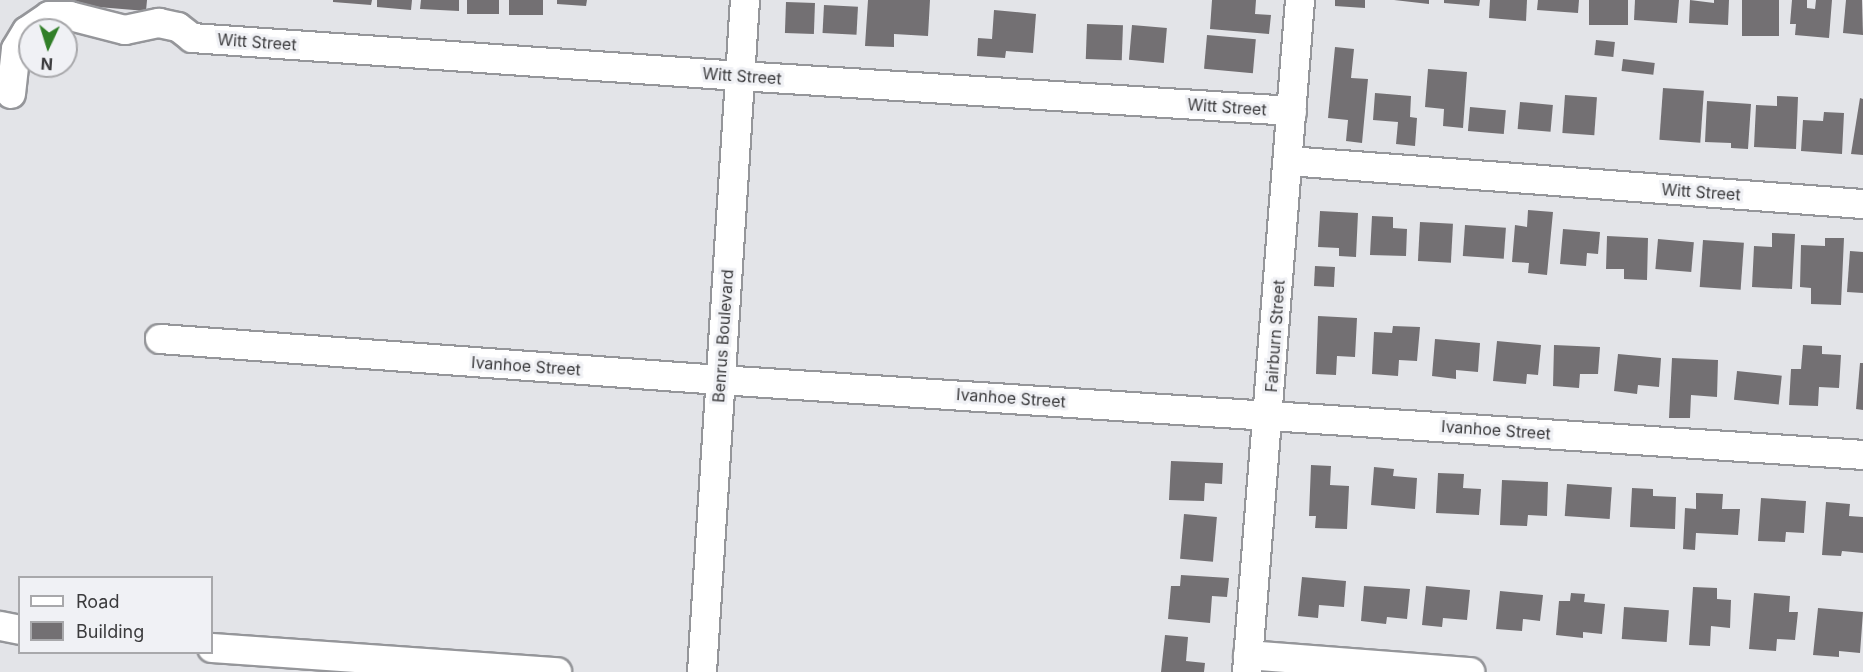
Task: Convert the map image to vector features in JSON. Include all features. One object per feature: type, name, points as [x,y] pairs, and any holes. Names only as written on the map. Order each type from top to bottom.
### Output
[{"type":"street","name":"Benrus Boulevard","points":[[702,672],[745,0]]},
{"type":"street","name":"Fairburn Street","points":[[1247,663],[1269,414],[1300,0]]},
{"type":"street","name":"Witt Street","points":[[11,94],[16,49],[27,31],[50,16],[70,16],[125,30],[159,23],[178,27],[192,38],[1292,111]]},
{"type":"street","name":"Witt Street","points":[[1288,161],[1863,204]]},
{"type":"street","name":"Ivanhoe Street","points":[[160,339],[720,380],[1084,402],[1180,412],[1269,414],[1863,455]]},
{"type":"street","points":[[0,626],[18,630]]},
{"type":"street","points":[[213,648],[557,672]]},
{"type":"street","points":[[1247,663],[1470,672]]},
{"type":"building","points":[[50,0],[147,0],[146,11],[50,3]]},
{"type":"building","points":[[333,0],[372,0],[371,5],[333,2]]},
{"type":"building","points":[[377,0],[412,0],[411,10],[377,7]]},
{"type":"building","points":[[421,0],[459,0],[459,11],[420,9]]},
{"type":"building","points":[[467,0],[499,0],[499,14],[467,14]]},
{"type":"building","points":[[509,0],[543,0],[543,15],[509,15]]},
{"type":"building","points":[[557,0],[587,0],[586,6],[557,4]]},
{"type":"building","points":[[868,0],[930,0],[928,36],[894,34],[894,47],[865,46]]},
{"type":"building","points":[[1212,0],[1256,0],[1255,14],[1271,15],[1269,34],[1210,29]]},
{"type":"building","points":[[1335,0],[1365,0],[1365,8],[1335,6]]},
{"type":"building","points":[[1394,0],[1429,0],[1429,4]]},
{"type":"building","points":[[1444,0],[1480,0],[1479,6],[1444,3]]},
{"type":"building","points":[[1490,0],[1527,0],[1526,21],[1489,18]]},
{"type":"building","points":[[1538,0],[1579,0],[1578,13],[1537,10]]},
{"type":"building","points":[[1589,0],[1628,0],[1628,25],[1589,25]]},
{"type":"building","points":[[1635,0],[1679,0],[1677,23],[1634,20]]},
{"type":"building","points":[[1690,0],[1714,3],[1714,0],[1729,0],[1728,25],[1689,23]]},
{"type":"building","points":[[1742,0],[1779,0],[1779,36],[1742,36]]},
{"type":"building","points":[[1792,0],[1807,0],[1807,8],[1815,9],[1816,0],[1832,0],[1829,38],[1795,35],[1796,24],[1790,24]]},
{"type":"building","points":[[1846,0],[1862,0],[1863,35],[1843,33]]},
{"type":"building","points":[[786,2],[815,3],[814,34],[785,33]]},
{"type":"building","points":[[824,5],[858,7],[856,35],[823,33]]},
{"type":"building","points":[[994,10],[1036,14],[1033,53],[1006,51],[1005,58],[977,56],[978,38],[992,39]]},
{"type":"building","points":[[1087,24],[1123,25],[1122,60],[1086,59]]},
{"type":"building","points":[[1132,25],[1167,28],[1164,63],[1129,60]]},
{"type":"building","points":[[1207,35],[1256,39],[1253,73],[1204,69]]},
{"type":"building","points":[[1596,40],[1615,42],[1613,57],[1594,55]]},
{"type":"building","points":[[1335,47],[1354,49],[1351,78],[1368,79],[1362,143],[1346,141],[1348,120],[1328,118]]},
{"type":"building","points":[[1623,59],[1655,63],[1653,75],[1622,71]]},
{"type":"building","points":[[1428,69],[1467,72],[1463,128],[1443,126],[1444,109],[1425,107]]},
{"type":"building","points":[[1663,88],[1704,91],[1700,143],[1659,140]]},
{"type":"building","points":[[1375,93],[1411,96],[1410,117],[1417,118],[1415,146],[1396,144],[1398,122],[1373,120]]},
{"type":"building","points":[[1565,95],[1597,97],[1594,135],[1562,133]]},
{"type":"building","points":[[1777,96],[1798,97],[1796,149],[1754,147],[1756,105],[1777,106]]},
{"type":"building","points":[[1860,98],[1863,99],[1863,155],[1851,154]]},
{"type":"building","points":[[1707,101],[1751,104],[1748,149],[1731,148],[1731,143],[1705,142]]},
{"type":"building","points":[[1520,102],[1553,105],[1551,132],[1518,129]]},
{"type":"building","points":[[1470,107],[1506,110],[1504,134],[1468,131]]},
{"type":"building","points":[[1824,112],[1844,113],[1842,154],[1801,151],[1803,120],[1823,121]]},
{"type":"building","points":[[1528,210],[1553,212],[1547,275],[1528,273],[1529,263],[1512,262],[1515,225],[1527,227]]},
{"type":"building","points":[[1320,211],[1358,213],[1356,257],[1339,256],[1339,248],[1318,247]]},
{"type":"building","points":[[1372,216],[1393,217],[1393,228],[1407,229],[1406,256],[1370,255]]},
{"type":"building","points":[[1420,222],[1453,224],[1451,263],[1418,261]]},
{"type":"building","points":[[1465,225],[1506,228],[1504,259],[1463,256]]},
{"type":"building","points":[[1563,229],[1600,232],[1598,254],[1587,253],[1586,266],[1560,264]]},
{"type":"building","points":[[1772,233],[1795,234],[1792,289],[1752,287],[1754,246],[1772,247]]},
{"type":"building","points":[[1607,236],[1648,238],[1647,280],[1624,279],[1624,269],[1606,269]]},
{"type":"building","points":[[1825,238],[1844,238],[1841,305],[1811,304],[1811,288],[1800,287],[1801,245],[1825,246]]},
{"type":"building","points":[[1658,239],[1694,242],[1691,272],[1655,269]]},
{"type":"building","points":[[1703,240],[1744,243],[1741,290],[1700,287]]},
{"type":"building","points":[[1850,251],[1863,252],[1863,293],[1847,292]]},
{"type":"building","points":[[1315,266],[1335,267],[1334,287],[1314,286]]},
{"type":"building","points":[[1318,316],[1357,318],[1355,357],[1337,356],[1336,375],[1316,374]]},
{"type":"building","points":[[1393,326],[1420,327],[1417,361],[1399,360],[1398,376],[1372,374],[1374,332],[1392,333]]},
{"type":"building","points":[[1435,339],[1480,343],[1478,372],[1456,370],[1456,379],[1432,376]]},
{"type":"building","points":[[1497,341],[1541,345],[1538,375],[1527,374],[1526,384],[1493,381]]},
{"type":"building","points":[[1554,345],[1600,347],[1598,374],[1580,374],[1579,388],[1553,386]]},
{"type":"building","points":[[1803,345],[1822,346],[1822,354],[1841,355],[1839,388],[1819,387],[1818,406],[1789,405],[1791,369],[1801,369]]},
{"type":"building","points":[[1618,354],[1661,358],[1659,387],[1638,385],[1637,394],[1614,391]]},
{"type":"building","points":[[1672,358],[1718,360],[1717,397],[1691,395],[1690,418],[1669,418]]},
{"type":"building","points":[[1860,363],[1863,363],[1863,410],[1856,409]]},
{"type":"building","points":[[1737,371],[1782,376],[1779,405],[1734,400]]},
{"type":"building","points":[[1171,461],[1223,463],[1222,484],[1205,483],[1204,501],[1169,500]]},
{"type":"building","points":[[1311,465],[1331,466],[1330,485],[1349,486],[1347,529],[1315,528],[1316,516],[1309,516]]},
{"type":"building","points":[[1374,467],[1394,469],[1393,476],[1417,478],[1415,509],[1371,505]]},
{"type":"building","points":[[1438,473],[1464,474],[1463,488],[1481,489],[1479,515],[1436,513]]},
{"type":"building","points":[[1502,480],[1548,482],[1547,516],[1528,515],[1527,526],[1500,525]]},
{"type":"building","points":[[1567,484],[1612,487],[1610,519],[1565,516]]},
{"type":"building","points":[[1632,488],[1653,489],[1653,496],[1676,497],[1675,529],[1630,527]]},
{"type":"building","points":[[1696,493],[1723,494],[1722,509],[1740,509],[1738,535],[1696,533],[1695,550],[1683,549],[1685,508],[1696,509]]},
{"type":"building","points":[[1761,498],[1806,501],[1804,533],[1786,532],[1785,542],[1758,541]]},
{"type":"building","points":[[1826,502],[1850,504],[1849,516],[1863,517],[1863,553],[1842,551],[1841,556],[1822,555]]},
{"type":"building","points":[[1184,514],[1217,517],[1213,562],[1180,559]]},
{"type":"building","points":[[1181,575],[1229,578],[1227,597],[1212,596],[1210,623],[1168,619],[1171,586],[1180,586]]},
{"type":"building","points":[[1302,577],[1346,581],[1344,607],[1319,605],[1318,618],[1298,616]]},
{"type":"building","points":[[1364,586],[1410,589],[1407,619],[1387,617],[1386,624],[1361,621]]},
{"type":"building","points":[[1426,586],[1470,590],[1467,620],[1443,618],[1442,627],[1422,625]]},
{"type":"building","points":[[1693,587],[1717,588],[1717,599],[1731,600],[1730,628],[1711,626],[1710,646],[1689,645]]},
{"type":"building","points":[[1500,591],[1543,595],[1540,621],[1523,619],[1522,631],[1496,629]]},
{"type":"building","points":[[1571,593],[1585,594],[1584,602],[1605,604],[1602,634],[1583,632],[1583,638],[1556,635],[1559,601],[1570,601]]},
{"type":"building","points":[[1754,593],[1790,596],[1789,612],[1798,612],[1795,640],[1777,639],[1776,651],[1749,649]]},
{"type":"building","points":[[1624,607],[1669,610],[1667,642],[1622,639]]},
{"type":"building","points":[[1818,608],[1863,612],[1860,653],[1839,651],[1839,657],[1813,655]]},
{"type":"building","points":[[1165,635],[1188,637],[1186,661],[1205,663],[1204,672],[1161,672]]}]
